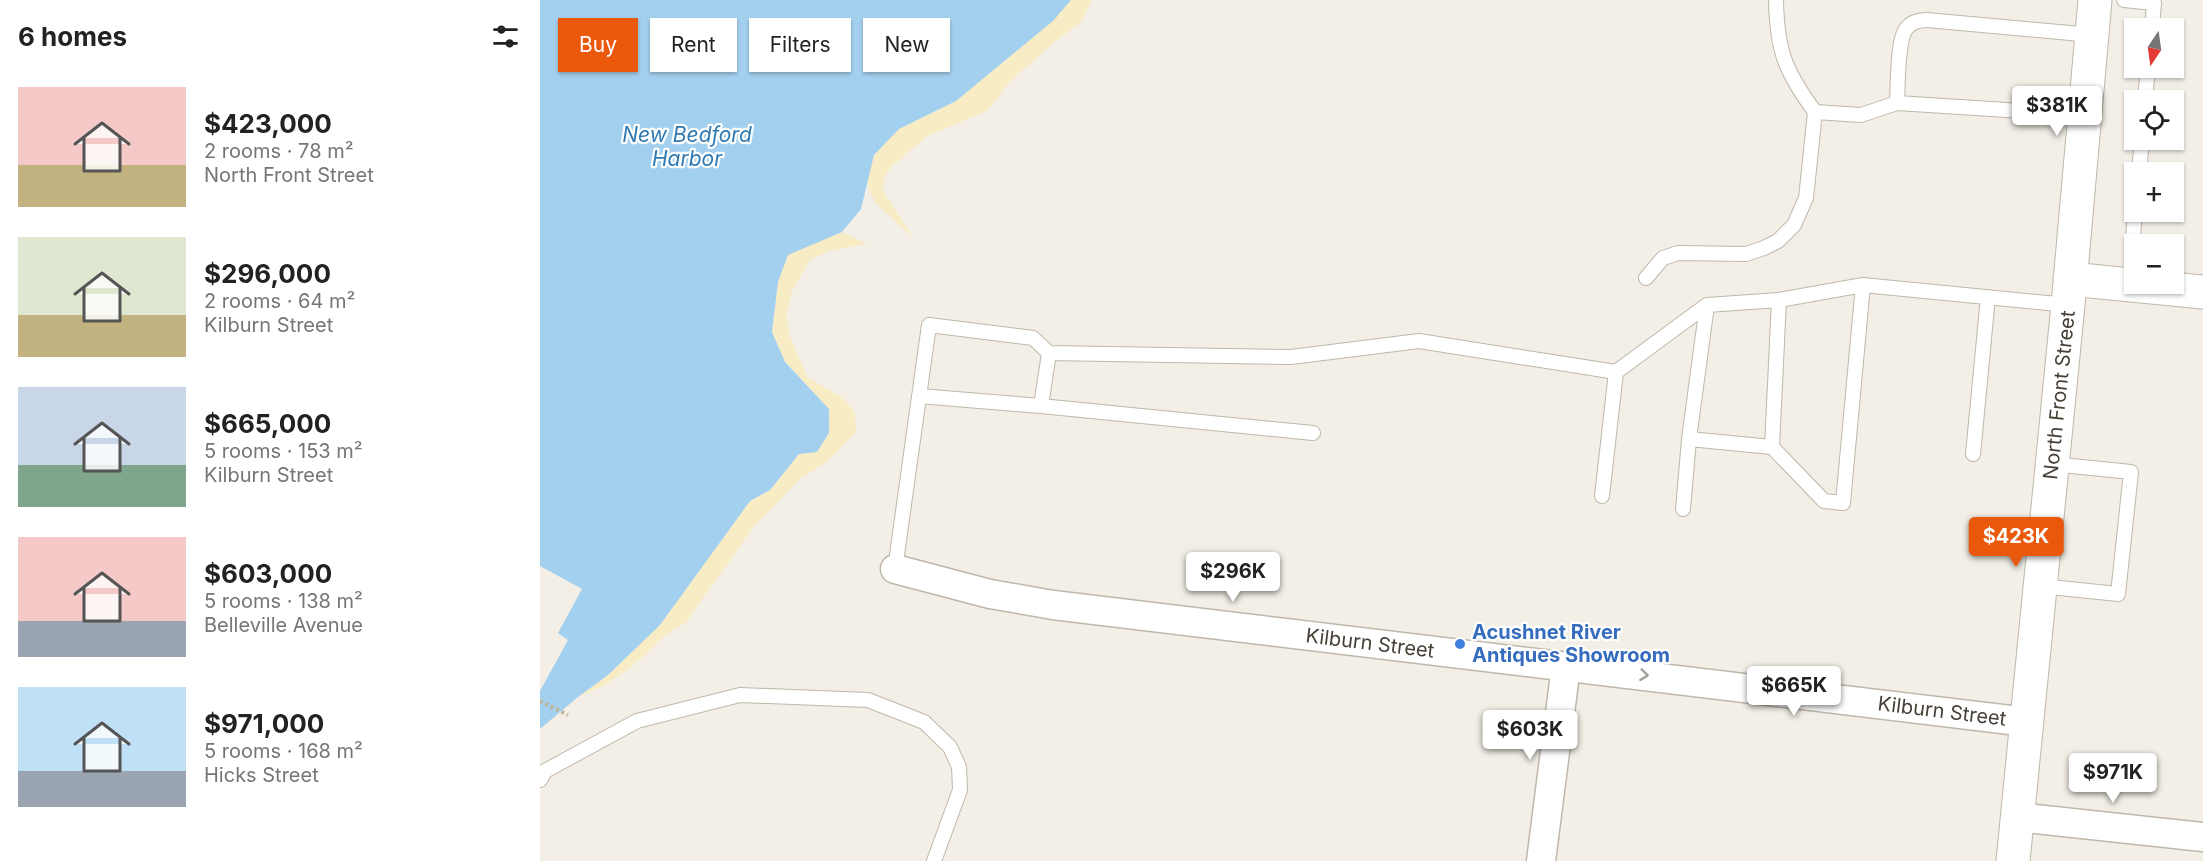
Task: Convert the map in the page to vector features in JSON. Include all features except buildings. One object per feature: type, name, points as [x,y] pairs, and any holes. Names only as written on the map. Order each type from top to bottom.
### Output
[{"type":"street","name":"North Front Street","points":[[2013,861],[2069,292],[2095,0]]},
{"type":"street","points":[[2069,292],[2203,292]]},
{"type":"street","name":"Kilburn Street","points":[[895,569],[990,594],[1053,605],[2027,722]]},
{"type":"street","points":[[1541,861],[1566,666]]},
{"type":"street","points":[[2017,817],[2203,837]]},
{"type":"lane","points":[[1646,278],[1663,258],[1678,253],[1746,254],[1778,241],[1794,225],[1806,198],[1815,112],[1798,89],[1782,57],[1777,32],[1776,0]]},
{"type":"lane","points":[[2124,0],[2154,3],[2153,18]]},
{"type":"lane","points":[[1897,103],[1902,38],[1906,28],[1917,21],[2092,35]]},
{"type":"lane","points":[[1815,112],[1861,115],[1897,103],[2085,115]]},
{"type":"lane","points":[[895,569],[929,325],[1033,338],[1049,353],[1291,357],[1419,341],[1616,372],[1707,305],[1779,300],[1863,285],[1988,297],[2069,292]]},
{"type":"lane","points":[[1689,439],[1772,447],[1824,501],[1843,503],[1863,285]]},
{"type":"lane","points":[[1973,454],[1988,297]]},
{"type":"lane","points":[[1772,447],[1779,300]]},
{"type":"lane","points":[[1683,509],[1689,439],[1707,305]]},
{"type":"lane","points":[[1041,406],[1049,353]]},
{"type":"lane","points":[[1602,496],[1616,372]]},
{"type":"lane","points":[[919,396],[1313,433]]},
{"type":"lane","points":[[2040,586],[2118,594],[2130,483],[2131,472],[2052,464]]},
{"type":"lane","points":[[540,780],[545,771],[637,721],[740,695],[868,700],[924,722],[950,747],[959,767],[960,790],[934,861]]},
{"type":"path","points":[[540,701],[568,715]]},
{"type":"sand","points":[[1071,0],[1091,0],[1083,20],[1011,80],[988,110],[926,137],[892,166],[885,175],[883,191],[913,237],[876,204],[870,192],[867,180],[874,155],[899,129],[956,101],[1053,21]]},
{"type":"sand","points":[[842,232],[867,244],[828,251],[810,260],[792,291],[786,314],[789,334],[808,378],[842,397],[855,413],[856,432],[829,460],[801,478],[756,524],[686,622],[667,634],[629,669],[603,686],[578,697],[608,675],[660,625],[750,501],[770,490],[799,454],[829,409],[785,362],[772,332],[778,282],[788,254]]},
{"type":"water","name":"New Bedford Harbor","points":[[540,0],[1071,0],[1053,21],[956,101],[899,129],[874,155],[861,209],[842,232],[788,255],[778,282],[772,332],[785,362],[829,409],[829,433],[817,452],[799,454],[770,490],[750,501],[660,625],[608,675],[540,729]]},
{"type":"pier","points":[[540,566],[582,589],[558,633],[568,640],[540,691]]},
{"type":"place","name":"Acushnet River Antiques Showroom","points":[[1460,644]]}]
